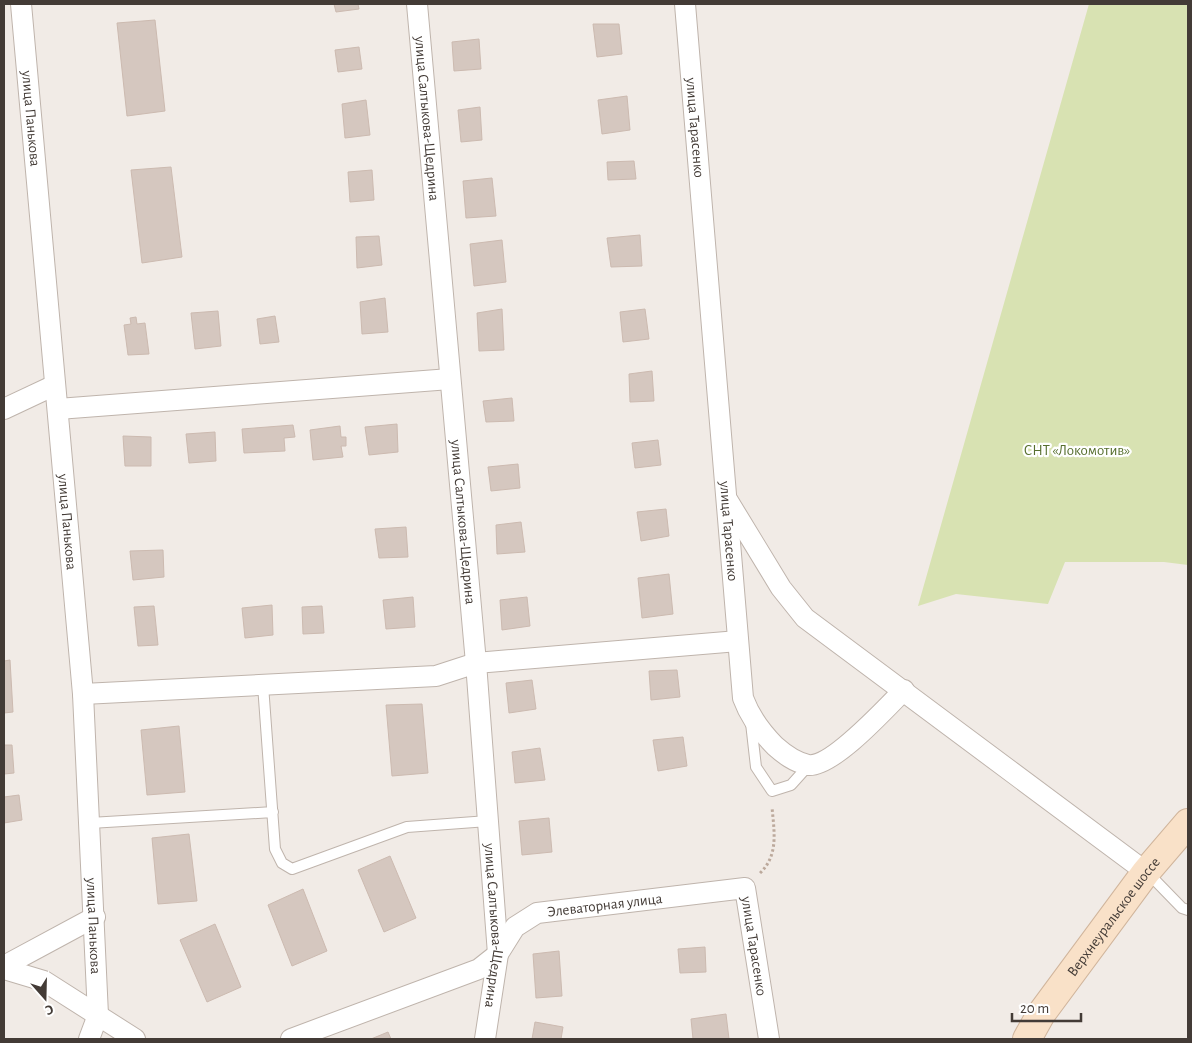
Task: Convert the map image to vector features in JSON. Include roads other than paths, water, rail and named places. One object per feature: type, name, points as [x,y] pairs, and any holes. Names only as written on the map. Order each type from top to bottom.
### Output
[{"type":"main road","name":"Верхнеуральское шоссе","points":[[1027,1039],[1041,1014],[1146,872],[1188,823]]},
{"type":"street","name":"улица Панькова","points":[[21,4],[83,694],[95,917],[98,1014],[89,1039]]},
{"type":"street","name":"улица Салтыкова-Щедрина","points":[[417,4],[476,664],[498,954],[485,1039]]},
{"type":"street","name":"улица Тарасенко","points":[[685,4],[743,698],[750,717]]},
{"type":"street","points":[[58,409],[450,379]]},
{"type":"street","points":[[4,409],[56,385]]},
{"type":"street","points":[[726,497],[781,588],[805,618],[1146,872]]},
{"type":"street","points":[[83,694],[436,676],[476,664],[738,641]]},
{"type":"street","points":[[750,717],[787,757],[809,765],[828,759],[857,737],[904,690]]},
{"type":"street","name":"улица Тарасенко","points":[[745,888],[769,1039]]},
{"type":"street","name":"Элеваторная улица","points":[[291,1039],[479,969],[498,954],[515,927],[537,913],[745,888]]},
{"type":"street","points":[[4,966],[95,917]]},
{"type":"street","points":[[4,969],[44,981],[135,1039]]},
{"type":"lane","points":[[263,685],[276,849],[282,863],[292,869],[407,827],[488,821]]},
{"type":"lane","name":"улица Тарасенко","points":[[750,717],[756,767],[772,791],[791,785],[809,765]]},
{"type":"lane","points":[[90,823],[273,812]]},
{"type":"lane","points":[[1146,872],[1182,908],[1188,910]]},
{"type":"park label","name":"СНТ «Локомотив»","points":[[1077,450]]}]
